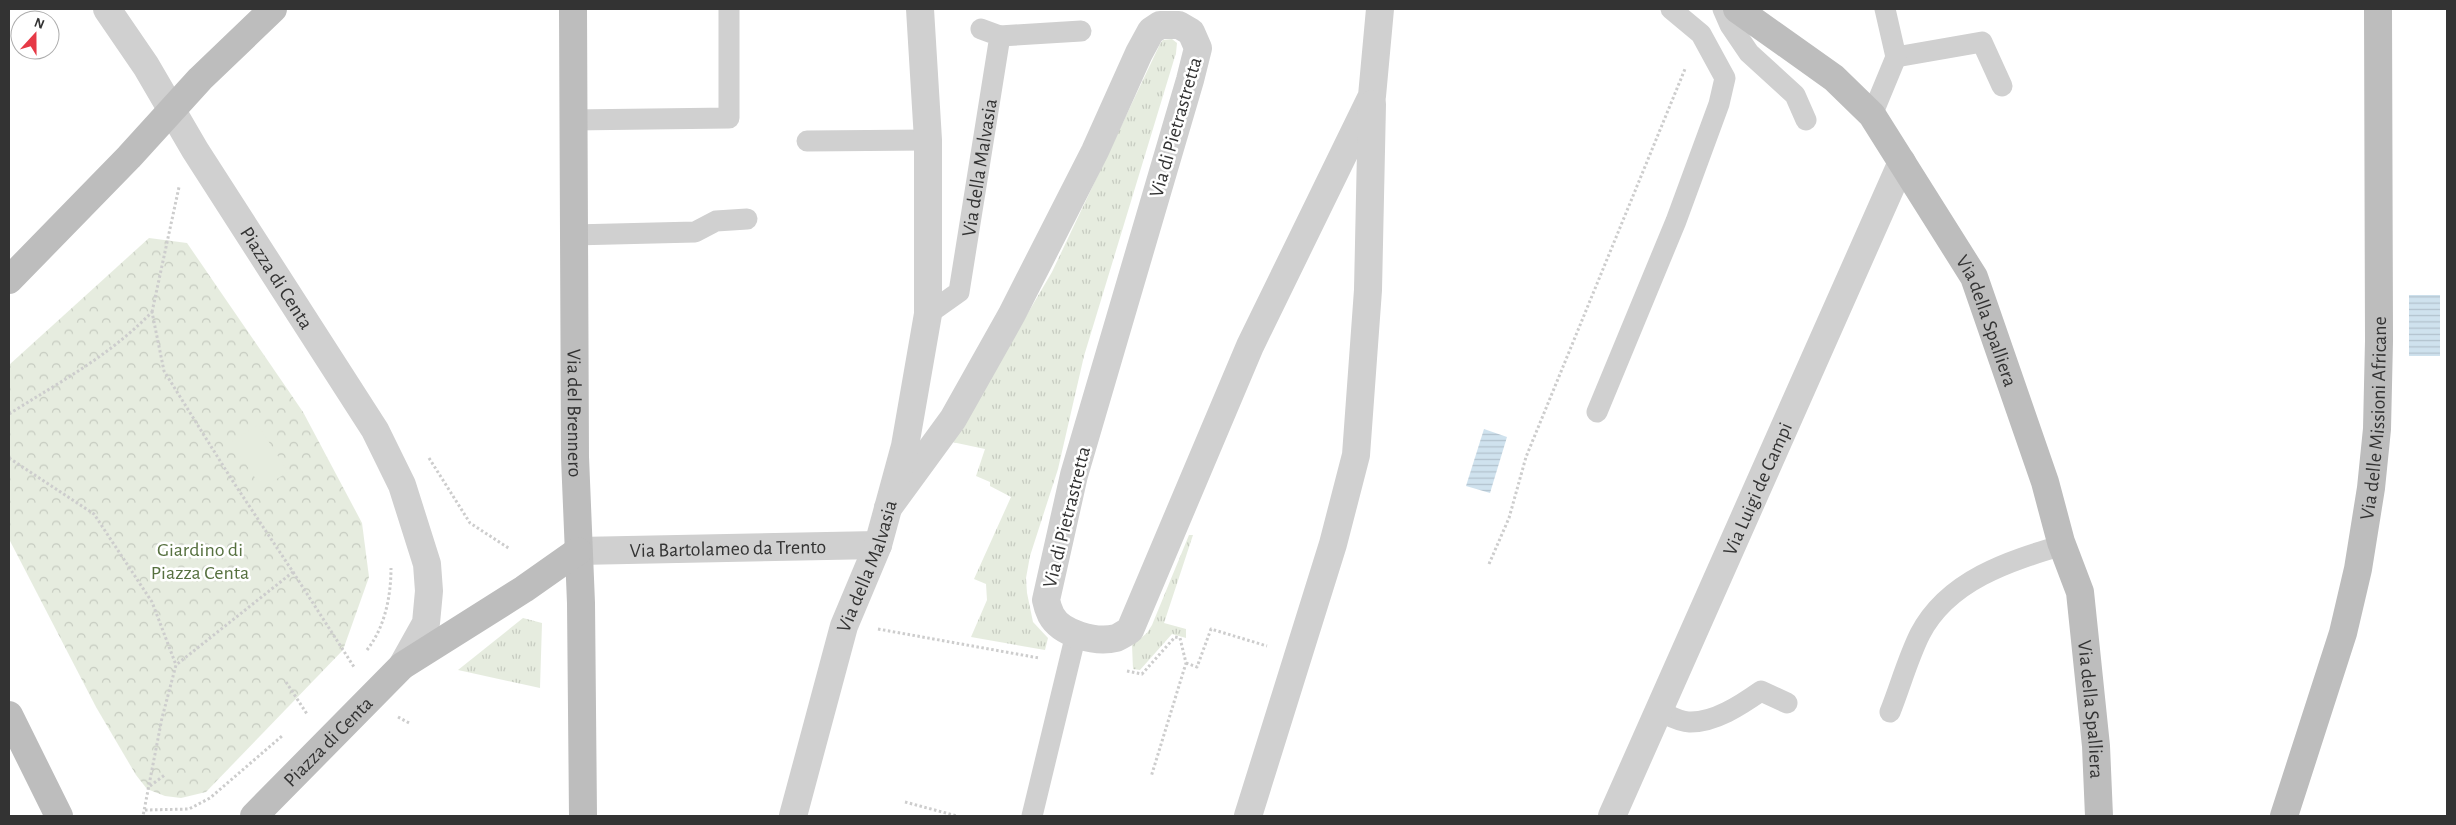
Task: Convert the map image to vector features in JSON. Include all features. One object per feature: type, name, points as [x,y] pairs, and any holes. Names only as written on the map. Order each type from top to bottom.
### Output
[{"type":"main road","points":[[9,280],[129,157],[172,109],[273,9]]},
{"type":"main road","name":"Via del Brennero","points":[[573,9],[575,457],[583,816]]},
{"type":"main road","name":"Via della Spalliera","points":[[1737,9],[1834,78],[1872,115],[1974,277],[2080,592],[2096,746],[2099,816]]},
{"type":"main road","name":"Via delle Missioni Africane","points":[[2284,816],[2343,633],[2358,570],[2371,488],[2377,429],[2379,341],[2378,9]]},
{"type":"main road","name":"Piazza di Centa","points":[[254,816],[402,666],[524,589],[578,551]]},
{"type":"main road","points":[[9,715],[60,815]]},
{"type":"street","name":"Piazza di Centa","points":[[107,9],[375,430],[402,485],[425,557],[429,592],[426,623],[402,666]]},
{"type":"street","name":"Via della Malvasia","points":[[793,816],[844,626],[878,545],[906,446],[928,314],[928,140],[920,9]]},
{"type":"street","name":"Via di Pietrastretta","points":[[1248,816],[1333,544],[1356,455],[1368,290],[1372,96],[1380,9]]},
{"type":"street","name":"Via di Pietrastretta","points":[[888,508],[953,419],[1012,314],[1095,151],[1139,53],[1151,31],[1160,25],[1179,25],[1191,32],[1198,48],[1074,475],[1046,600],[1051,616],[1062,627],[1076,634],[1106,639],[1117,638],[1130,630],[1250,346],[1372,96]]},
{"type":"street","name":"Via Luigi de Campi","points":[[1612,816],[1902,162]]},
{"type":"street","name":"Via Bartolameo da Trento","points":[[578,551],[878,545]]},
{"type":"lane","points":[[572,120],[728,118],[729,9]]},
{"type":"lane","points":[[1597,412],[1676,221],[1719,104],[1725,78],[1701,34],[1671,9]]},
{"type":"lane","points":[[1723,9],[1730,25],[1749,53],[1795,95],[1806,120]]},
{"type":"lane","points":[[1872,115],[1896,57],[1885,9]]},
{"type":"lane","name":"Via della Malvasia","points":[[928,314],[959,292],[991,33],[1081,31]]},
{"type":"lane","points":[[1896,57],[1982,42],[2002,86]]},
{"type":"lane","points":[[807,141],[928,140]]},
{"type":"lane","points":[[574,235],[695,232],[716,221],[747,219]]},
{"type":"lane","points":[[1890,712],[1921,633],[1943,602],[1975,577],[2023,557],[2063,545]]},
{"type":"lane","points":[[1032,816],[1076,634]]},
{"type":"lane","points":[[1659,711],[1687,722],[1706,720],[1744,703],[1761,691],[1787,703]]},
{"type":"path","points":[[1489,564],[1509,518],[1526,457],[1684,68],[1719,104]]},
{"type":"path","points":[[186,190],[180,182],[152,312],[164,371],[232,480],[354,667]]},
{"type":"path","points":[[9,414],[79,372],[127,338],[152,312]]},
{"type":"path","points":[[9,458],[94,514],[152,602],[176,666],[162,718],[143,816]]},
{"type":"path","points":[[366,652],[376,638],[387,604],[391,563]]},
{"type":"path","points":[[176,666],[293,572]]},
{"type":"path","points":[[870,627],[1069,663]]},
{"type":"path","points":[[1151,777],[1186,663],[1197,668],[1211,629],[1274,648]]},
{"type":"path","points":[[348,674],[360,660]]},
{"type":"path","points":[[286,682],[307,714]]},
{"type":"path","points":[[300,720],[314,707]]},
{"type":"path","points":[[144,810],[189,809],[210,798],[286,733]]},
{"type":"path","points":[[150,787],[166,774]]},
{"type":"path","points":[[904,802],[958,816]]},
{"type":"green space","points":[[1172,39],[1177,43],[1176,53],[1084,356],[1058,469],[1030,556],[1026,578],[1027,593],[1033,622],[1048,638],[1045,650],[971,637],[987,600],[986,584],[974,579],[1011,497],[990,486],[990,482],[976,476],[985,449],[952,442],[1052,272],[1160,44],[1163,40]]},
{"type":"green space","name":"Giardino di Piazza Centa","points":[[149,238],[187,243],[303,412],[362,523],[369,577],[343,650],[206,792],[181,798],[165,796],[147,789],[136,775],[96,707],[9,539],[9,365]]},
{"type":"green space","points":[[258,425],[288,472],[262,488],[231,442]]},
{"type":"green space","points":[[1189,535],[1193,535],[1164,623],[1186,629],[1186,638],[1172,634],[1140,670],[1133,669],[1132,645],[1147,633],[1152,625]]},
{"type":"green space","points":[[523,618],[542,623],[540,688],[458,670]]},
{"type":"water","points":[[2409,295],[2440,295],[2440,356],[2409,356]]},
{"type":"water","points":[[1484,429],[1507,437],[1490,493],[1466,486]]}]
